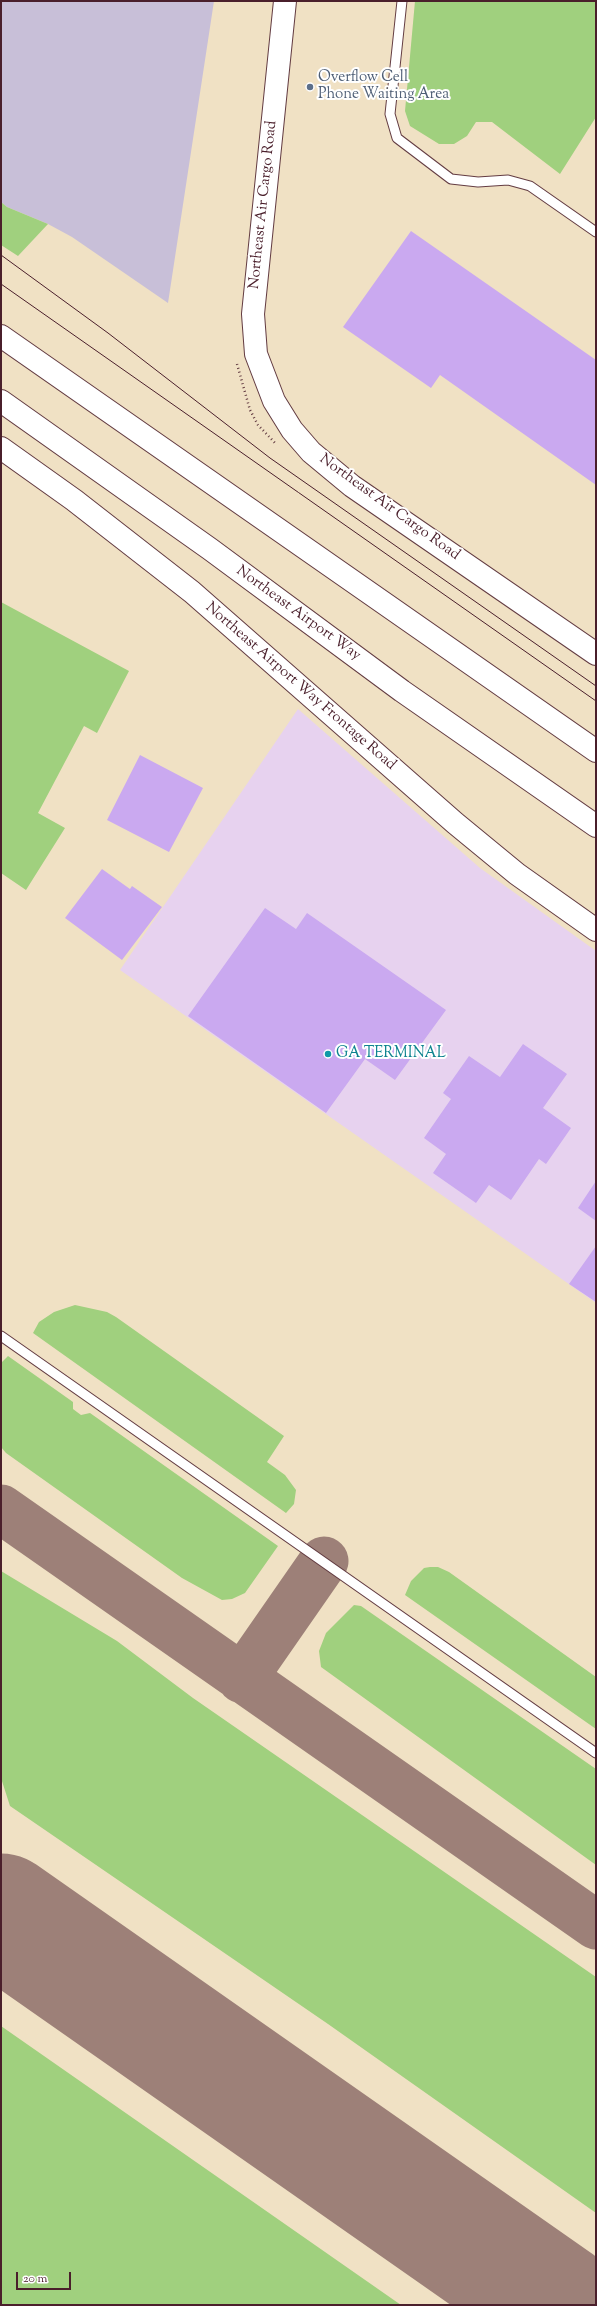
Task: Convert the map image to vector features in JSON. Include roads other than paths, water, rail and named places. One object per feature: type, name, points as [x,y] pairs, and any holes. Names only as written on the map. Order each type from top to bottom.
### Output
[{"type":"street","name":"Northeast Air Cargo Road","points":[[285,1],[253,314],[256,354],[274,401],[292,430],[311,452],[352,486],[596,654]]},
{"type":"street","points":[[1,336],[596,751]]},
{"type":"street","name":"Northeast Airport Way","points":[[1,401],[210,549],[402,691],[596,826]]},
{"type":"street","name":"Northeast Airport Way Frontage Road","points":[[1,448],[80,505],[192,592],[455,823],[517,874],[596,930]]},
{"type":"lane","points":[[402,1],[390,114],[397,138],[451,179],[478,182],[508,180],[530,186],[596,232]]},
{"type":"lane","points":[[1,1336],[596,1753]]},
{"type":"tram line","points":[[1,255],[108,333],[270,458],[596,686]]},
{"type":"tram line","points":[[1,284],[596,701]]},
{"type":"place","name":"Overflow Cell Phone Waiting Area","points":[[310,87]]},
{"type":"place","name":"GA TERMINAL","points":[[328,1054]]}]
